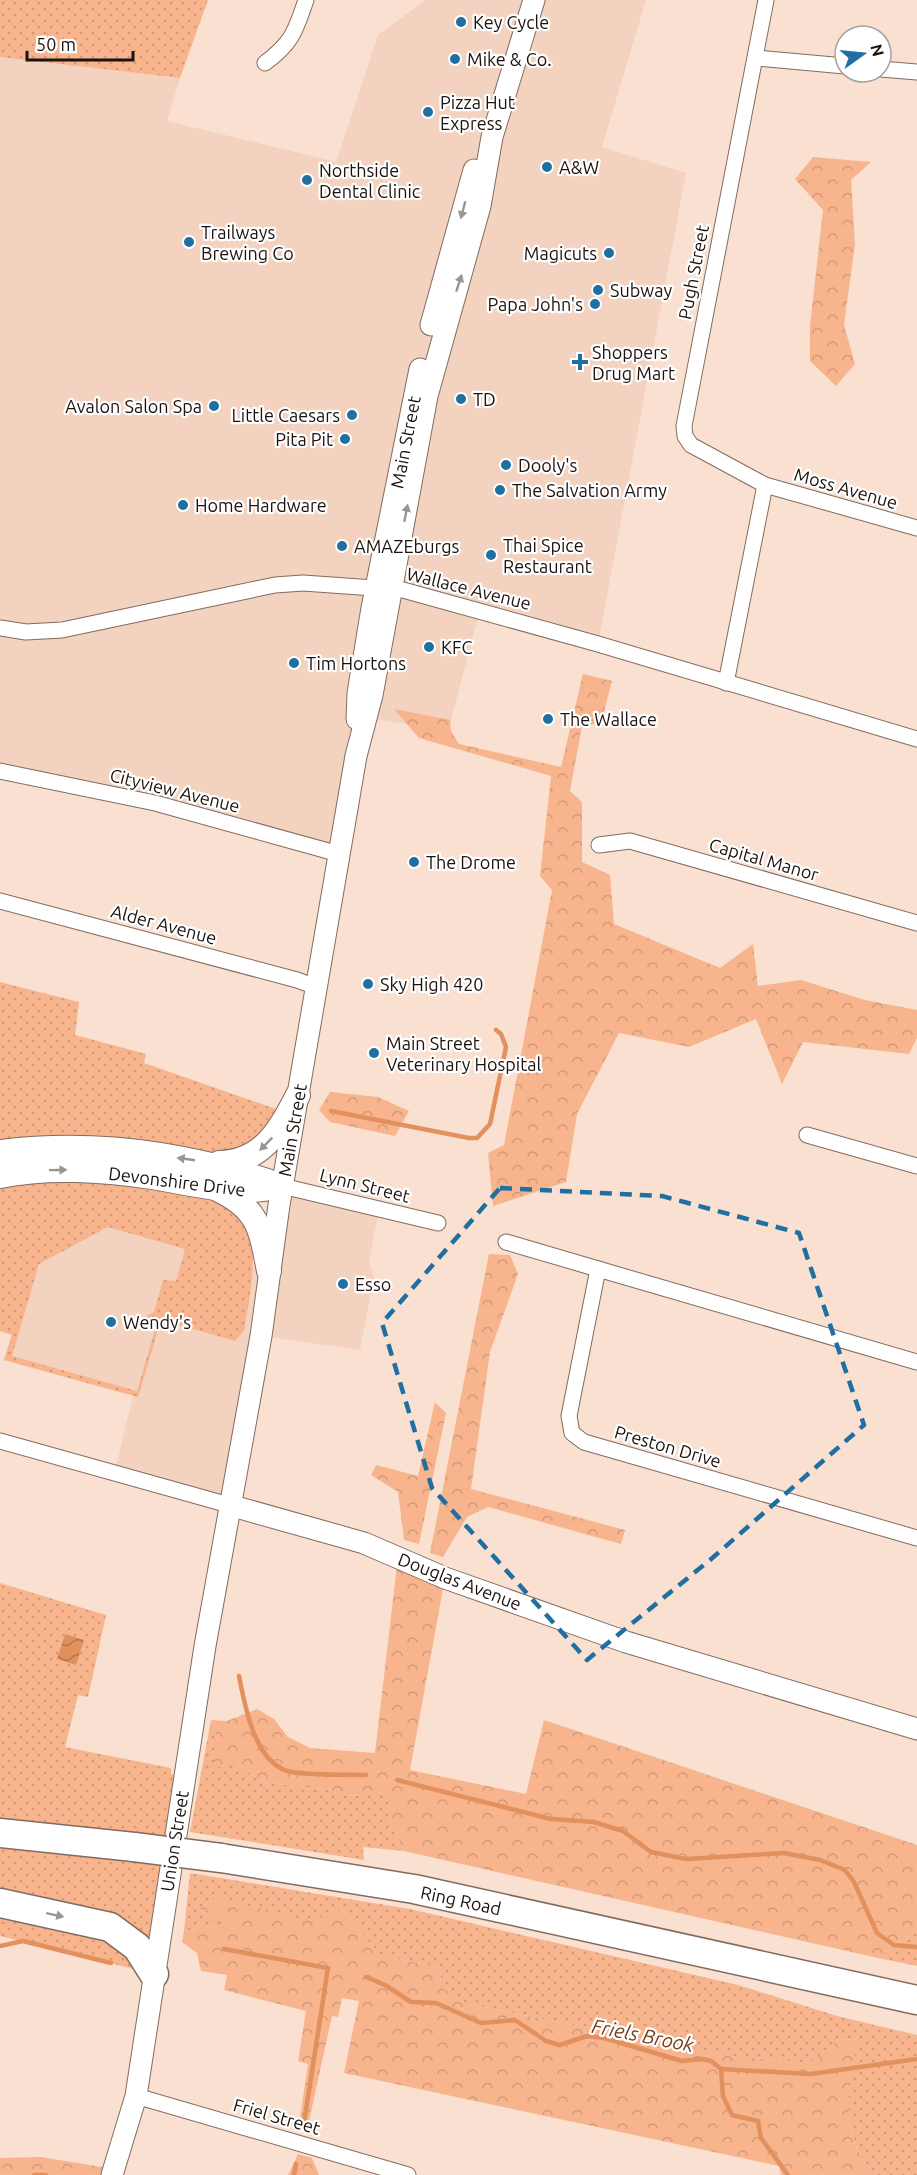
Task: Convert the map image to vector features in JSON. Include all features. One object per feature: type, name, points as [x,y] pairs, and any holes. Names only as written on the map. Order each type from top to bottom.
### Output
[{"type":"highway","name":"Ring Road","points":[[0,1833],[221,1858],[326,1873],[414,1889],[917,2000]]},
{"type":"highway","points":[[0,1903],[110,1927],[137,1947],[154,1974]]},
{"type":"main road","name":"Main Street","points":[[229,1505],[261,1336],[282,1186],[356,756],[372,695],[384,588],[412,399],[474,168],[492,137],[534,0]]},
{"type":"main road","points":[[212,1163],[241,1161],[266,1147],[282,1125],[298,1095]]},
{"type":"main road","name":"Devonshire Drive","points":[[0,1152],[42,1147],[100,1147],[212,1163],[282,1186]]},
{"type":"main road","name":"Devonshire Drive","points":[[0,1176],[36,1170],[105,1172],[214,1188],[259,1190],[282,1186]]},
{"type":"main road","points":[[214,1188],[244,1204],[254,1216],[262,1233],[269,1271]]},
{"type":"main road","name":"Douglas Avenue","points":[[229,1505],[364,1543],[445,1578],[626,1642],[917,1729]]},
{"type":"main road","name":"Union Street","points":[[112,2175],[136,2096],[229,1505]]},
{"type":"street","points":[[265,63],[286,48],[296,29],[306,0]]},
{"type":"street","name":"Pugh Street","points":[[765,485],[695,448],[687,441],[683,431],[766,0]]},
{"type":"street","points":[[756,58],[833,65]]},
{"type":"street","points":[[893,70],[917,72]]},
{"type":"street","points":[[726,683],[765,485]]},
{"type":"street","name":"Moss Avenue","points":[[765,485],[917,528]]},
{"type":"street","name":"Wallace Avenue","points":[[0,628],[26,632],[62,630],[275,585],[303,583],[384,588],[454,602],[917,739]]},
{"type":"street","name":"Cityview Avenue","points":[[0,771],[155,803],[339,854]]},
{"type":"street","name":"Capital Manor","points":[[599,845],[630,840],[917,923]]},
{"type":"street","name":"Alder Avenue","points":[[0,901],[290,978],[316,987]]},
{"type":"street","points":[[807,1135],[917,1166]]},
{"type":"street","name":"Lynn Street","points":[[282,1186],[438,1223]]},
{"type":"street","points":[[506,1242],[917,1362]]},
{"type":"street","name":"Preston Drive","points":[[598,1269],[570,1416],[572,1433],[584,1442],[600,1447],[916,1535]]},
{"type":"street","name":"Douglas Avenue","points":[[0,1441],[229,1505]]},
{"type":"street","name":"Friel Street","points":[[136,2096],[408,2175]]},
{"type":"highlighted area","points":[[500,1188],[662,1196],[799,1233],[864,1425],[710,1560],[587,1660],[432,1488],[382,1323]]},
{"type":"shaded area","points":[[426,0],[646,0],[602,147],[686,173],[598,644],[480,610],[448,731],[365,717],[339,854],[0,771],[0,57],[180,78],[167,121],[336,162],[378,35]]},
{"type":"shaded area","points":[[282,1186],[379,1209],[369,1262],[374,1277],[360,1350],[261,1336],[229,1505],[112,1472],[117,1462],[133,1396],[4,1360],[33,1259],[107,1220],[189,1243],[269,1271]]},
{"type":"green space","points":[[0,0],[208,0],[180,78],[0,57]]},
{"type":"green space","points":[[813,157],[871,162],[851,180],[855,244],[844,325],[855,364],[836,386],[810,361],[810,326],[823,210],[795,179]]},
{"type":"green space","points":[[583,674],[612,681],[601,723],[582,726],[570,791],[582,802],[582,862],[610,875],[614,924],[720,968],[753,944],[758,986],[801,980],[865,1000],[917,1010],[917,1038],[909,1054],[803,1042],[782,1084],[756,1019],[689,1047],[619,1033],[577,1114],[566,1182],[493,1206],[488,1153],[504,1145],[552,890],[540,876],[551,776],[419,738],[394,709],[450,720],[451,731],[459,744],[561,767]]},
{"type":"green space","points":[[0,982],[79,1002],[75,1035],[146,1054],[144,1063],[288,1113],[234,1197],[254,1247],[251,1289],[244,1331],[235,1341],[161,1320],[138,1397],[4,1360],[12,1335],[0,1331]],"holes":[[[108,1227],[185,1249],[176,1281],[163,1280],[154,1312],[146,1316],[147,1320],[157,1323],[137,1391],[12,1356],[39,1264]]]},
{"type":"green space","points":[[330,1092],[378,1097],[409,1111],[395,1136],[330,1122],[319,1110]]},
{"type":"green space","points":[[489,1254],[510,1255],[518,1274],[490,1352],[471,1489],[625,1530],[621,1544],[488,1507],[467,1517],[443,1557],[430,1553]]},
{"type":"green space","points":[[435,1402],[446,1413],[419,1544],[404,1540],[398,1492],[371,1475],[376,1465],[418,1476]]},
{"type":"green space","points":[[398,1557],[445,1578],[410,1770],[526,1794],[544,1720],[917,1845],[917,1931],[878,1958],[404,1851],[390,1820],[387,1794],[373,1791],[363,1796],[343,1795],[324,1789],[262,1782],[236,1763],[213,1768],[218,1742],[211,1720],[227,1721],[257,1709],[274,1719],[288,1737],[310,1748],[375,1753]]},
{"type":"green space","points":[[0,1583],[106,1615],[88,1697],[78,1695],[65,1747],[171,1768],[171,1774],[184,1776],[154,1974],[0,1936]]},
{"type":"green space","points":[[211,1720],[218,1742],[236,1763],[262,1782],[324,1789],[343,1795],[363,1796],[373,1791],[387,1794],[390,1820],[404,1851],[363,1847],[364,1860],[190,1832]]},
{"type":"green space","points":[[190,1873],[410,1909],[738,1985],[837,2016],[917,2035],[917,2175],[877,2175],[859,2153],[848,2110],[851,2067],[858,2040],[839,2039],[811,2063],[730,2056],[467,2004],[441,1987],[440,1968],[380,1955],[342,1910],[310,1922],[214,1897],[199,1910],[226,1925],[184,1931]]},
{"type":"green space","points":[[214,1897],[310,1921],[342,1910],[380,1955],[440,1968],[441,1987],[467,2004],[730,2056],[811,2063],[839,2039],[859,2040],[849,2093],[851,2129],[856,2146],[865,2162],[877,2175],[781,2175],[779,2166],[344,2073],[359,2001],[342,1998],[338,2017],[332,2016],[309,2121],[300,2118],[308,2064],[298,2061],[306,2011],[224,1990],[227,1975],[201,1971],[197,1953],[182,1942],[184,1931],[225,1925],[199,1910]]},
{"type":"green space","points":[[917,1931],[917,1966],[878,1958]]},
{"type":"green space","points":[[298,2154],[312,2158],[319,2175],[288,2175]]},
{"type":"green space","points":[[41,2157],[114,2169],[112,2175],[0,2175],[0,2158]]},
{"type":"water","points":[[65,1634],[84,1640],[76,1665],[57,1659]]},
{"type":"waterway","points":[[331,1111],[477,1138],[490,1124],[506,1047],[501,1034],[496,1030]]},
{"type":"waterway","points":[[239,1676],[253,1731],[266,1756],[276,1765],[295,1773],[366,1775]]},
{"type":"waterway","points":[[397,1780],[551,1819],[594,1822],[623,1831],[651,1852],[686,1859],[784,1853],[820,1860],[845,1870],[854,1882],[877,1933],[894,1945],[917,1947]]},
{"type":"waterway","points":[[0,1946],[23,1941],[111,1963]]},
{"type":"waterway","name":"Friels Brook","points":[[224,1949],[328,1968],[304,2123]]},
{"type":"waterway","name":"Friels Brook","points":[[366,1977],[385,1985],[411,2002],[436,2003],[481,2023],[515,2020],[546,2041],[560,2045],[587,2036],[604,2038],[682,2061],[702,2059],[711,2061],[721,2069],[723,2096],[732,2115],[758,2121],[761,2138],[788,2175]]},
{"type":"waterway","points":[[721,2069],[811,2074],[917,2059]]},
{"type":"waterway","name":"Friels Brook","points":[[294,2175],[296,2164]]},
{"type":"waterway","name":"Friels Brook","points":[[34,2175],[46,2175]]},
{"type":"place","name":"Key Cycle","points":[[461,22]]},
{"type":"place","name":"Mike & Co.","points":[[455,59]]},
{"type":"place","name":"Pizza Hut Express","points":[[428,112]]},
{"type":"place","name":"A&W","points":[[547,167]]},
{"type":"place","name":"Northside Dental Clinic","points":[[307,180]]},
{"type":"place","name":"Trailways Brewing Co","points":[[189,242]]},
{"type":"place","name":"Magicuts","points":[[609,253]]},
{"type":"place","name":"Subway","points":[[598,290]]},
{"type":"place","name":"Papa John's","points":[[595,304]]},
{"type":"place","name":"Shoppers Drug Mart","points":[[580,362]]},
{"type":"place","name":"TD","points":[[461,399]]},
{"type":"place","name":"Avalon Salon Spa","points":[[214,406]]},
{"type":"place","name":"Little Caesars","points":[[352,415]]},
{"type":"place","name":"Pita Pit","points":[[345,439]]},
{"type":"place","name":"Dooly's","points":[[506,465]]},
{"type":"place","name":"The Salvation Army","points":[[500,490]]},
{"type":"place","name":"Home Hardware","points":[[183,505]]},
{"type":"place","name":"AMAZEburgs","points":[[342,546]]},
{"type":"place","name":"Thai Spice Restaurant","points":[[491,555]]},
{"type":"place","name":"KFC","points":[[429,647]]},
{"type":"place","name":"Tim Hortons","points":[[294,663]]},
{"type":"place","name":"The Wallace","points":[[548,719]]},
{"type":"place","name":"The Drome","points":[[414,862]]},
{"type":"place","name":"Sky High 420","points":[[368,984]]},
{"type":"place","name":"Main Street Veterinary Hospital","points":[[374,1053]]},
{"type":"place","name":"Esso","points":[[343,1284]]},
{"type":"place","name":"Wendy's","points":[[111,1322]]}]
